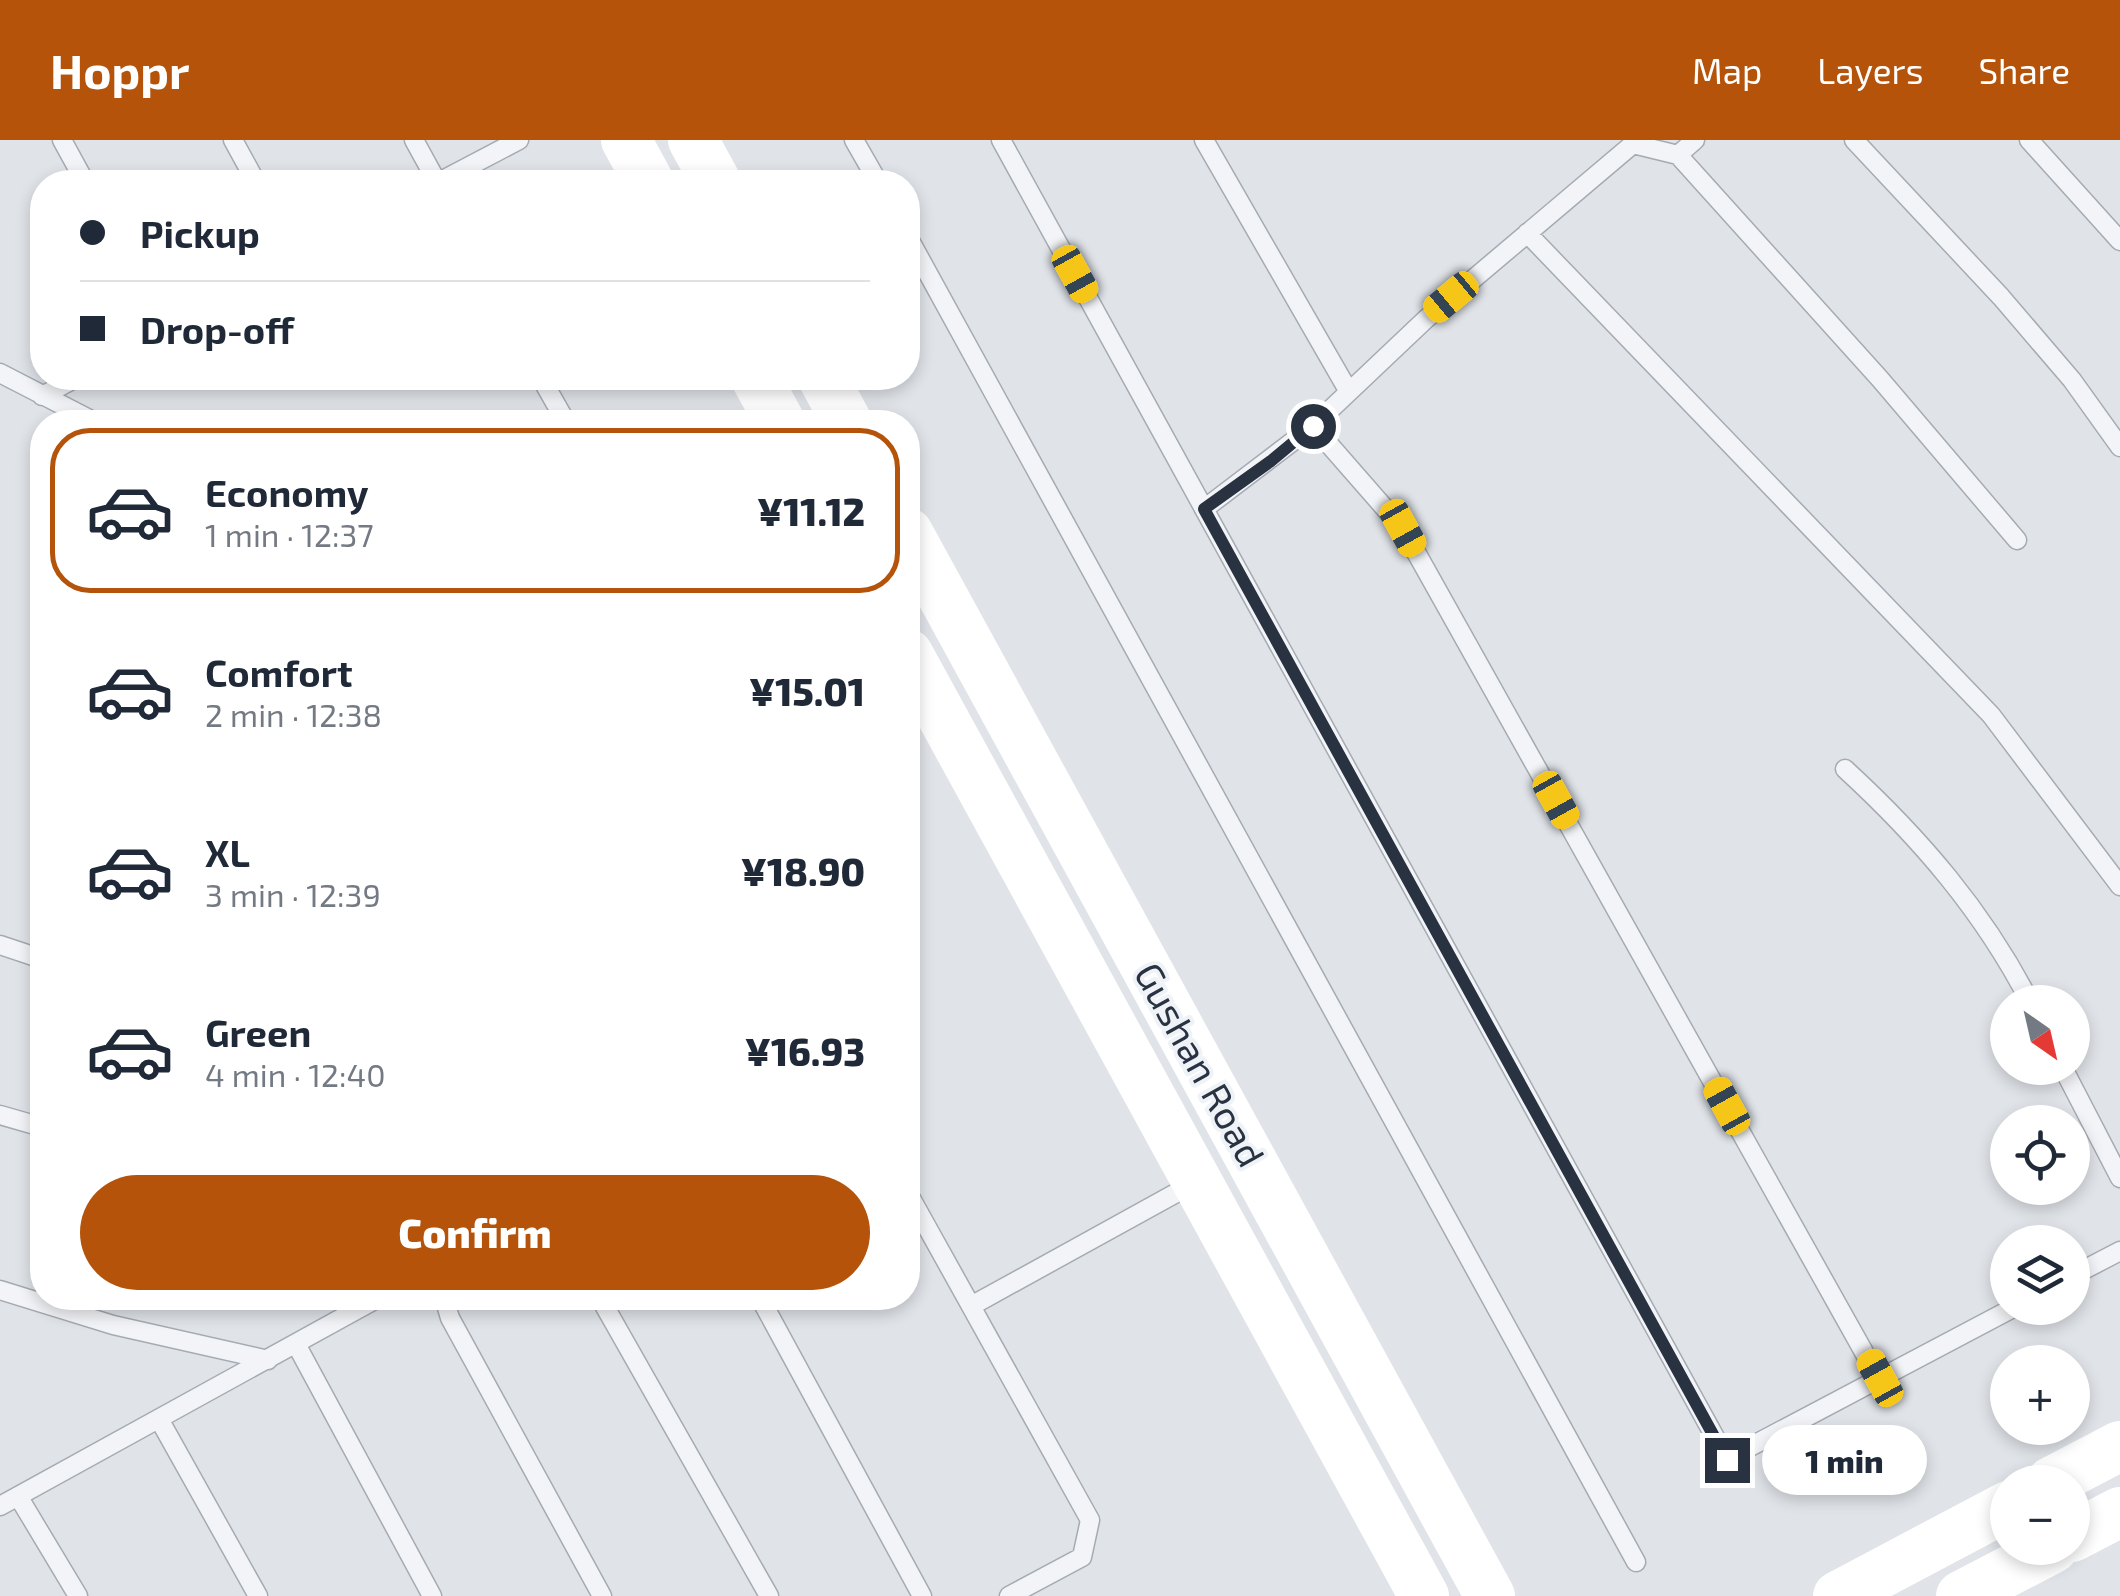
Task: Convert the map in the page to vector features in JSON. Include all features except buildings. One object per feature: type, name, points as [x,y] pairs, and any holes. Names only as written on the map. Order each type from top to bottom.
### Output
[{"type":"street","points":[[626,140],[642,170]]},
{"type":"street","points":[[692,140],[709,170]]},
{"type":"street","name":"Gushan Road","points":[[920,555],[1490,1596]]},
{"type":"street","name":"Gushan Road","points":[[920,676],[1424,1596]]},
{"type":"street","points":[[2084,1465],[2120,1446]]},
{"type":"street","points":[[2090,1528],[2120,1512]]},
{"type":"street","points":[[1838,1596],[1990,1516]]},
{"type":"street","points":[[1961,1596],[2020,1565]]},
{"type":"lane","points":[[62,140],[78,170]]},
{"type":"lane","points":[[233,140],[249,170]]},
{"type":"lane","points":[[414,140],[431,170]]},
{"type":"lane","points":[[461,170],[518,140]]},
{"type":"lane","points":[[854,140],[871,170]]},
{"type":"lane","points":[[1001,140],[1727,1460],[1990,1321]]},
{"type":"lane","points":[[1204,140],[1349,392]]},
{"type":"lane","points":[[1678,155],[1695,140]]},
{"type":"lane","points":[[1854,140],[2001,297],[2072,380],[2120,447]]},
{"type":"lane","points":[[2029,140],[2120,241]]},
{"type":"lane","points":[[1204,509],[1313,426],[1426,318],[1631,142],[1678,155],[1830,322],[2017,540]]},
{"type":"lane","points":[[1527,233],[1991,716],[2120,886]]},
{"type":"lane","points":[[920,259],[1636,1562]]},
{"type":"lane","points":[[0,373],[30,389]]},
{"type":"lane","points":[[31,390],[71,410]]},
{"type":"lane","points":[[42,396],[53,390]]},
{"type":"lane","points":[[1313,426],[1403,528],[1880,1378]]},
{"type":"lane","points":[[1845,769],[1906,825],[1944,869],[1979,916],[2020,985]]},
{"type":"lane","points":[[0,945],[30,955]]},
{"type":"lane","points":[[2072,1085],[2120,1178]]},
{"type":"lane","points":[[0,1115],[30,1124]]},
{"type":"lane","points":[[970,1306],[1196,1182]]},
{"type":"lane","points":[[920,1215],[1090,1520],[1082,1556],[1009,1596]]},
{"type":"lane","points":[[2090,1267],[2120,1251]]},
{"type":"lane","points":[[0,1290],[30,1299]]},
{"type":"lane","points":[[65,1310],[113,1325],[268,1360]]},
{"type":"lane","points":[[0,1506],[357,1310]]},
{"type":"lane","points":[[448,1310],[602,1596]]},
{"type":"lane","points":[[607,1310],[768,1596]]},
{"type":"lane","points":[[767,1310],[922,1596]]},
{"type":"lane","points":[[296,1344],[432,1596]]},
{"type":"lane","points":[[159,1419],[258,1596]]},
{"type":"lane","points":[[18,1496],[78,1596]]},
{"type":"route","points":[[1313,426],[1204,509],[1727,1460]]}]
